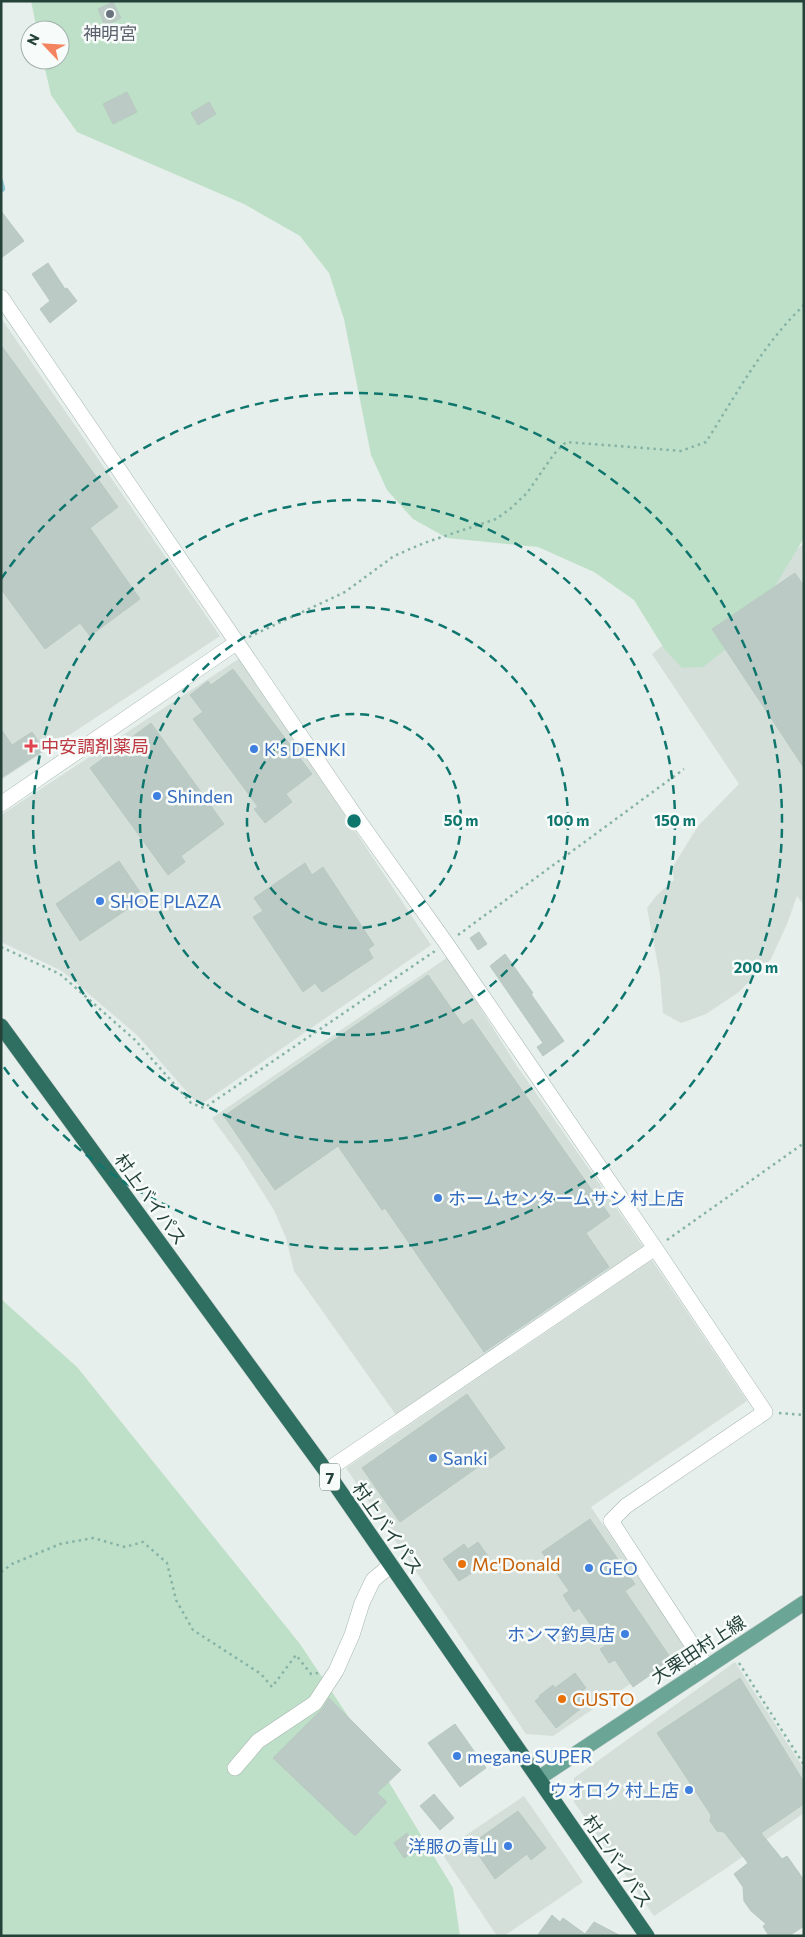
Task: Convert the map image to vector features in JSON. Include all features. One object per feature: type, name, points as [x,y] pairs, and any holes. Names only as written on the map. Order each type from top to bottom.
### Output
[{"type":"highway","name":"村上バイパス","points":[[1,1026],[326,1471],[647,1936]]},
{"type":"main road","name":"大栗田村上線","points":[[539,1778],[804,1603]]},
{"type":"street","points":[[1,297],[236,643],[446,943],[655,1248],[765,1412],[626,1506],[611,1521],[706,1666]]},
{"type":"street","points":[[1,804],[236,643]]},
{"type":"street","points":[[326,1471],[655,1248]]},
{"type":"street","points":[[235,1768],[258,1741],[316,1703],[336,1671],[352,1635],[362,1603],[373,1580],[391,1565]]},
{"type":"path","points":[[236,643],[345,592],[394,556],[424,543],[496,519],[528,493],[554,454],[566,442],[681,451],[706,442],[744,379],[793,315],[804,305]]},
{"type":"path","points":[[1,947],[60,974],[136,1040],[191,1103],[204,1108],[446,943],[684,769]]},
{"type":"path","points":[[655,1248],[804,1143]]},
{"type":"path","points":[[765,1412],[804,1415]]},
{"type":"path","points":[[1,1572],[12,1564],[68,1542],[93,1538],[124,1547],[143,1542],[167,1563],[176,1600],[193,1630],[260,1674],[272,1686],[296,1655],[311,1674],[336,1671]]},
{"type":"path","points":[[731,1650],[804,1765]]},
{"type":"shaded area","points":[[1,318],[220,636],[1,780]]},
{"type":"shaded area","points":[[804,544],[804,905],[797,896],[771,959],[739,992],[706,1014],[681,1023],[663,1013],[660,976],[647,908],[656,896],[674,880],[672,868],[698,826],[739,784],[652,654],[691,623]]},
{"type":"shaded area","points":[[240,658],[431,945],[203,1103],[194,1100],[138,1036],[62,971],[1,942],[1,815]]},
{"type":"shaded area","name":"ホームセンタームサシ 村上店","points":[[448,957],[517,1066],[645,1249],[396,1415],[294,1271],[286,1238],[274,1210],[240,1156],[212,1118]]},
{"type":"shaded area","points":[[652,1260],[747,1401],[591,1507],[685,1647],[553,1736],[526,1734],[346,1468]]},
{"type":"shaded area","name":"ウオロク 村上店","points":[[735,1662],[804,1769],[804,1813],[654,1916],[574,1802],[574,1778]]},
{"type":"shaded area","points":[[524,1796],[583,1882],[504,1936],[497,1936],[441,1852]]},
{"type":"green space","points":[[31,1],[804,1],[804,538],[747,633],[703,667],[682,668],[665,650],[634,600],[594,572],[538,547],[447,538],[413,519],[387,490],[371,455],[344,319],[329,273],[300,236],[244,204],[77,132],[51,95],[45,70],[70,70],[70,20],[35,20]]},
{"type":"green space","points":[[1,1299],[77,1367],[300,1644],[358,1731],[453,1888],[460,1936],[1,1936]]},
{"type":"building","name":"神明宮","points":[[113,2],[121,18],[105,26],[98,9]]},
{"type":"building","points":[[127,92],[137,112],[113,124],[103,104]]},
{"type":"building","points":[[209,102],[216,114],[198,125],[191,113]]},
{"type":"building","points":[[1,211],[24,241],[1,258]]},
{"type":"building","points":[[48,263],[65,289],[67,288],[77,301],[50,323],[40,309],[50,301],[32,274]]},
{"type":"building","points":[[1,345],[118,507],[90,528],[140,599],[90,636],[80,623],[45,649],[1,589]]},
{"type":"building","points":[[795,573],[804,586],[804,768],[712,629]]},
{"type":"building","name":"K's DENKI","points":[[233,669],[312,774],[286,794],[292,802],[265,823],[254,809],[258,807],[193,719],[203,712],[190,695],[208,681],[211,685]]},
{"type":"building","name":"Shinden","points":[[151,723],[224,824],[181,856],[185,862],[168,875],[90,768]]},
{"type":"building","points":[[1,729],[12,745],[32,732],[44,750],[1,778]]},
{"type":"building","name":"SHOE PLAZA","points":[[119,861],[144,898],[80,941],[56,904]]},
{"type":"building","points":[[305,863],[312,875],[323,867],[374,945],[368,949],[373,958],[322,992],[315,983],[303,992],[253,917],[263,911],[254,898]]},
{"type":"building","points":[[479,932],[487,944],[478,950],[470,938]]},
{"type":"building","points":[[505,954],[564,1041],[543,1056],[537,1047],[543,1043],[490,966]]},
{"type":"building","name":"ホームセンタームサシ 村上店","points":[[428,975],[463,1025],[472,1019],[610,1216],[586,1233],[609,1267],[484,1352],[385,1208],[382,1210],[338,1146],[275,1190],[224,1116]]},
{"type":"building","name":"Sanki","points":[[467,1394],[505,1448],[400,1522],[362,1468]]},
{"type":"building","points":[[590,1519],[635,1584],[625,1591],[672,1660],[633,1687],[615,1660],[609,1663],[600,1649],[605,1646],[579,1608],[574,1612],[563,1595],[569,1591],[542,1552]]},
{"type":"building","name":"Mc'Donald","points":[[478,1542],[488,1556],[471,1569],[473,1572],[459,1581],[443,1559],[464,1544],[468,1549]]},
{"type":"building","name":"GUSTO","points":[[575,1673],[586,1688],[580,1692],[588,1703],[556,1728],[535,1701],[553,1685],[555,1688]]},
{"type":"building","points":[[740,1678],[804,1782],[804,1804],[761,1833],[782,1859],[787,1856],[804,1880],[804,1926],[789,1936],[769,1936],[763,1926],[766,1924],[751,1911],[744,1901],[743,1887],[734,1874],[748,1863],[724,1832],[717,1831],[710,1821],[711,1815],[657,1733]]},
{"type":"building","points":[[329,1698],[401,1770],[377,1793],[387,1802],[355,1836],[273,1758],[323,1708]]},
{"type":"building","name":"megane SUPER","points":[[455,1724],[486,1768],[460,1787],[428,1743]]},
{"type":"building","points":[[434,1794],[454,1818],[440,1830],[420,1806]]},
{"type":"building","name":"洋服の青山","points":[[518,1811],[546,1848],[531,1860],[527,1854],[495,1879],[471,1844]]},
{"type":"building","points":[[407,1833],[418,1849],[404,1858],[394,1843]]},
{"type":"building","points":[[552,1915],[560,1922],[563,1918],[585,1934],[594,1922],[621,1936],[537,1936]]},
{"type":"waterway","points":[[1,181],[3,189],[1,191]]},
{"type":"place","name":"神明宮","points":[[110,14]]},
{"type":"place","name":"中安調剤薬局","points":[[31,746]]},
{"type":"place","name":"K's DENKI","points":[[254,749]]},
{"type":"place","name":"Shinden","points":[[157,796]]},
{"type":"place","name":"SHOE PLAZA","points":[[100,901]]},
{"type":"place","name":"ホームセンタームサシ 村上店","points":[[438,1198]]},
{"type":"place","name":"Sanki","points":[[433,1458]]},
{"type":"place","name":"Mc'Donald","points":[[462,1564]]},
{"type":"place","name":"GEO","points":[[589,1568]]},
{"type":"place","name":"ホンマ釣具店","points":[[625,1634]]},
{"type":"place","name":"GUSTO","points":[[562,1699]]},
{"type":"place","name":"megane SUPER","points":[[457,1756]]},
{"type":"place","name":"ウオロク 村上店","points":[[689,1790]]},
{"type":"place","name":"洋服の青山","points":[[508,1846]]}]
